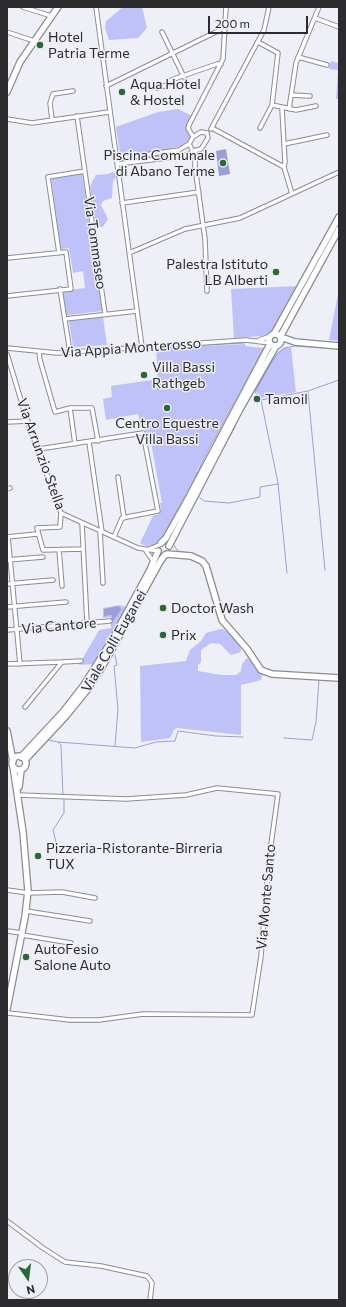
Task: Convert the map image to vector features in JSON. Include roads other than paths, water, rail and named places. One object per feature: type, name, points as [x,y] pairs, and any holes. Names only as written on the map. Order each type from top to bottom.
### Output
[{"type":"main road","points":[[7,92],[20,62],[57,7]]},
{"type":"main road","name":"Viale Colli Euganei","points":[[18,760],[66,716],[87,690],[102,667],[161,560],[170,551],[169,546],[240,409],[278,345],[277,336],[339,217]]},
{"type":"main road","name":"Viale Colli Euganei","points":[[18,760],[63,712],[84,685],[111,642],[153,562],[159,547],[166,538],[189,497],[270,343],[277,336],[339,229]]},
{"type":"main road","points":[[277,336],[295,342],[339,346]]},
{"type":"main road","points":[[270,343],[278,345],[295,342]]},
{"type":"main road","points":[[179,554],[166,543],[159,547],[161,554],[191,556],[202,561],[206,566],[222,620],[229,630],[243,643],[261,670],[272,674],[339,678]]},
{"type":"main road","points":[[7,731],[9,741],[18,760],[20,770],[18,795]]},
{"type":"main road","points":[[18,760],[25,766],[20,770]]},
{"type":"main road","points":[[7,1012],[26,912],[28,893],[18,795],[18,760]]},
{"type":"street","points":[[23,7],[52,16]]},
{"type":"street","points":[[96,7],[142,347]]},
{"type":"street","points":[[193,136],[188,128],[189,125],[221,64],[226,7]]},
{"type":"street","points":[[117,164],[175,157],[201,150],[208,138],[211,128],[267,24],[269,7]]},
{"type":"street","points":[[289,109],[298,57],[319,7]]},
{"type":"street","points":[[315,18],[339,27]]},
{"type":"street","points":[[106,86],[224,28]]},
{"type":"street","points":[[7,32],[34,41]]},
{"type":"street","points":[[162,32],[184,77]]},
{"type":"street","points":[[258,42],[278,52],[272,105],[260,128]]},
{"type":"street","points":[[298,57],[327,65]]},
{"type":"street","points":[[157,88],[167,85],[171,80],[184,77],[217,64],[221,64]]},
{"type":"street","points":[[52,120],[50,103],[53,94],[73,91]]},
{"type":"street","points":[[291,95],[310,96]]},
{"type":"street","points":[[272,105],[282,109],[296,110],[316,106]]},
{"type":"street","points":[[282,109],[284,167],[292,194]]},
{"type":"street","points":[[7,119],[32,123],[109,112]]},
{"type":"street","name":"Via Tommaseo","points":[[77,116],[105,314]]},
{"type":"street","points":[[116,159],[179,150],[189,144],[193,136],[211,128],[284,167]]},
{"type":"street","points":[[201,132],[207,134],[208,138]]},
{"type":"street","points":[[284,144],[327,135]]},
{"type":"street","points":[[189,144],[194,151],[203,226],[207,291]]},
{"type":"street","points":[[59,253],[48,176],[85,171]]},
{"type":"street","points":[[129,253],[172,234],[240,218],[339,172]]},
{"type":"street","points":[[122,203],[199,192]]},
{"type":"street","points":[[7,258],[66,252],[70,289],[7,296]]},
{"type":"street","points":[[60,290],[70,352]]},
{"type":"street","points":[[65,319],[137,311]]},
{"type":"street","name":"Via Appia Monterosso","points":[[7,349],[39,352],[70,352],[256,341],[277,336]]},
{"type":"street","name":"Via Appia Monterosso","points":[[256,341],[270,343]]},
{"type":"street","points":[[39,352],[55,412],[70,408],[92,408],[98,441]]},
{"type":"street","name":"Via Arrunzio Stella","points":[[7,354],[28,421],[61,513],[82,524],[146,550]]},
{"type":"street","points":[[70,408],[75,444]]},
{"type":"street","points":[[7,422],[28,421]]},
{"type":"street","points":[[39,449],[98,441],[142,432],[144,434],[158,511],[124,518]]},
{"type":"street","points":[[89,442],[98,493],[103,583]]},
{"type":"street","points":[[114,537],[124,518],[118,477]]},
{"type":"street","points":[[61,513],[60,527],[37,528],[37,534],[43,550],[83,549]]},
{"type":"street","points":[[82,524],[87,623]]},
{"type":"street","points":[[20,664],[8,537],[37,534]]},
{"type":"street","points":[[153,562],[151,556],[146,550],[159,547]]},
{"type":"street","points":[[60,550],[62,586]]},
{"type":"street","points":[[9,560],[43,557]]},
{"type":"street","points":[[7,584],[53,580]]},
{"type":"street","points":[[7,607],[66,602]]},
{"type":"street","name":"Via Cantore","points":[[7,630],[110,621]]},
{"type":"street","points":[[7,664],[81,661]]},
{"type":"street","points":[[25,707],[62,662]]},
{"type":"street","name":"Via Monte Santo","points":[[7,1012],[70,1020],[99,1020],[143,1014],[252,1016],[261,956],[269,859],[278,794],[217,788],[186,795],[126,799],[18,795]]},
{"type":"street","points":[[7,890],[28,893],[62,892],[95,898]]},
{"type":"street","points":[[26,912],[90,921]]},
{"type":"street","points":[[7,931],[71,943]]},
{"type":"street","points":[[7,1221],[43,1248],[66,1262],[101,1266],[147,1276],[152,1283],[150,1300]]},
{"type":"waterway","points":[[186,346],[244,343]]},
{"type":"waterway","points":[[339,349],[295,346],[285,348],[278,353],[255,392],[261,400],[308,391],[339,380]]},
{"type":"waterway","points":[[193,482],[204,458],[263,348]]},
{"type":"waterway","points":[[308,392],[325,570]]},
{"type":"waterway","points":[[261,400],[278,483],[287,573]]},
{"type":"waterway","points":[[212,468],[235,427]]},
{"type":"waterway","points":[[198,496],[204,501],[229,503],[260,497],[260,487],[278,484]]},
{"type":"waterway","points":[[173,544],[178,551],[185,552]]},
{"type":"waterway","points":[[106,645],[120,619]]},
{"type":"waterway","points":[[115,655],[117,665],[114,666],[118,709],[115,746]]},
{"type":"waterway","points":[[284,738],[312,740],[316,722],[319,679]]},
{"type":"waterway","points":[[58,742],[135,748],[156,742],[175,741],[178,731],[216,736],[243,737]]},
{"type":"waterway","points":[[49,740],[58,742],[61,745],[63,796]]},
{"type":"waterway","points":[[56,842],[53,830],[64,813],[64,799]]},
{"type":"waterway","points":[[107,1021],[120,1019]]},
{"type":"waterway","points":[[68,1022],[98,1022]]},
{"type":"place","name":"Hotel Patria Terme","points":[[40,45]]},
{"type":"place","name":"Aqua Hotel & Hostel","points":[[122,92]]},
{"type":"place","name":"Piscina Comunale di Abano Terme","points":[[223,163]]},
{"type":"place","name":"Palestra Istituto LB Alberti","points":[[276,272]]},
{"type":"place","name":"Villa Bassi Rathgeb","points":[[144,375]]},
{"type":"place","name":"Tamoil","points":[[257,399]]},
{"type":"place","name":"Centro Equestre Villa Bassi","points":[[167,408]]},
{"type":"place","name":"Doctor Wash","points":[[163,608]]},
{"type":"place","name":"Prix","points":[[163,635]]},
{"type":"place","name":"Pizzeria-Ristorante-Birreria TUX","points":[[38,856]]},
{"type":"place","name":"AutoFesio Salone Auto","points":[[26,957]]}]
